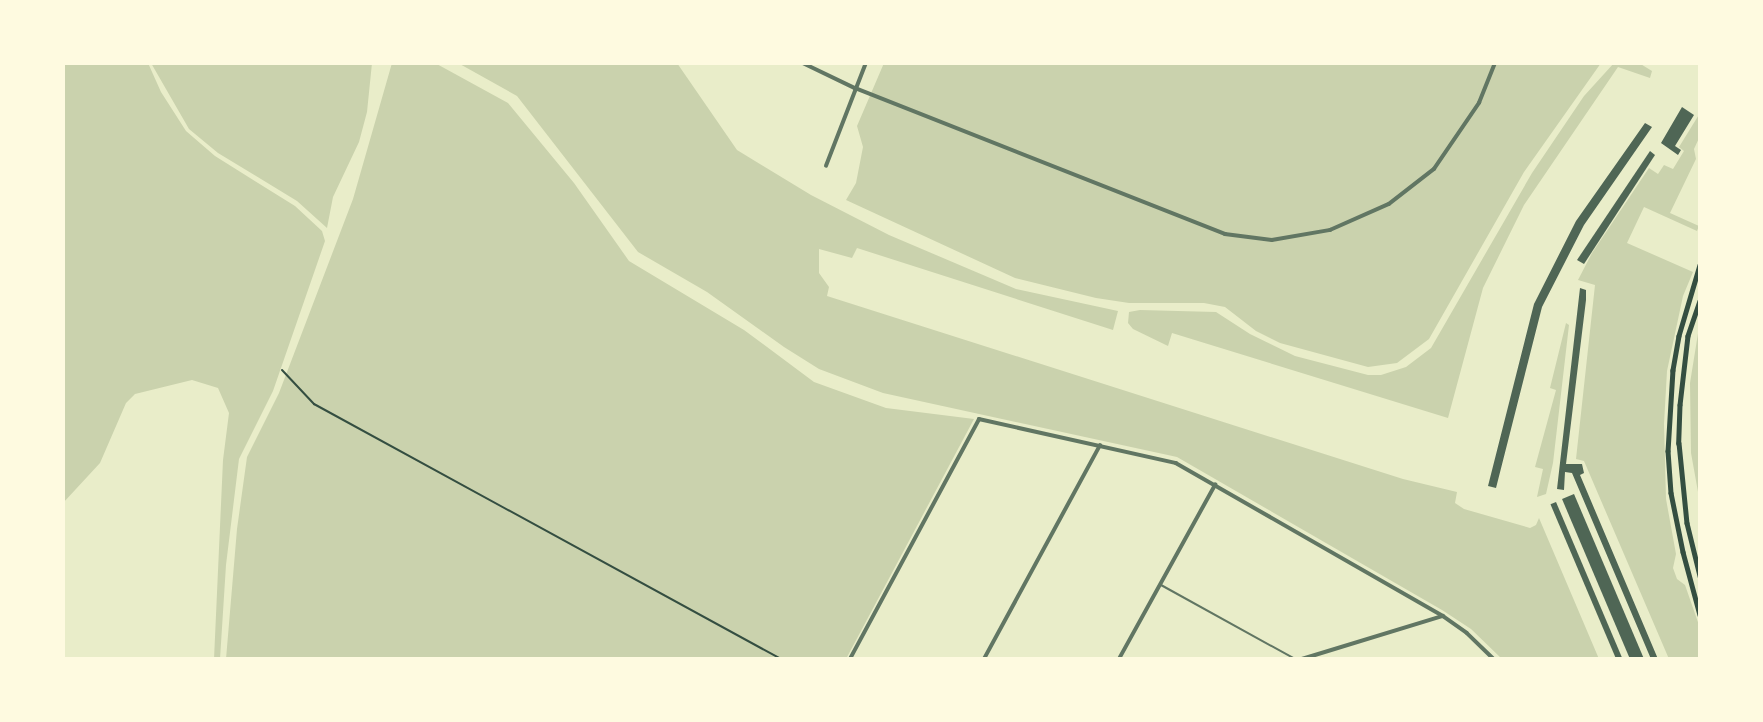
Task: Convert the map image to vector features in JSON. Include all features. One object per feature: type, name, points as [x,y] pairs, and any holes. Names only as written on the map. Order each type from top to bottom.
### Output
[{"type":"main road","points":[[1700,265],[1675,358],[1668,451],[1671,493],[1700,615]]},
{"type":"main road","points":[[1700,301],[1688,336],[1680,405],[1679,443],[1687,523],[1700,576]]},
{"type":"street","points":[[803,63],[855,88],[1224,234],[1272,240],[1330,230],[1389,204],[1434,169],[1479,103],[1495,63]]},
{"type":"street","points":[[826,166],[866,63]]},
{"type":"street","points":[[850,659],[979,419],[1176,463],[1443,616],[1467,633],[1494,659]]},
{"type":"street","points":[[984,659],[1100,445]]},
{"type":"street","points":[[1119,659],[1215,485]]},
{"type":"street","points":[[1302,659],[1443,616]]},
{"type":"lane","points":[[1160,584],[1295,659]]},
{"type":"path","points":[[282,370],[314,404],[781,659]]},
{"type":"green space","points":[[63,63],[148,63],[161,92],[186,131],[215,156],[295,206],[322,231],[325,241],[273,391],[239,459],[226,565],[220,659],[214,659],[223,460],[229,413],[218,388],[192,380],[135,394],[126,403],[100,463],[63,503]]},
{"type":"green space","points":[[151,63],[372,63],[367,112],[359,142],[333,197],[327,228],[297,201],[218,153],[189,129]]},
{"type":"green space","points":[[392,63],[435,63],[508,103],[574,183],[629,261],[744,330],[814,382],[886,408],[974,419],[846,659],[226,659],[237,529],[247,457],[279,393],[353,199]]},
{"type":"green space","points":[[458,63],[677,63],[737,150],[811,195],[889,235],[1016,289],[1118,311],[1113,330],[857,248],[852,258],[819,249],[819,273],[829,287],[827,296],[1403,479],[1457,492],[1455,503],[1464,509],[1530,528],[1536,525],[1539,518],[1599,659],[1502,659],[1471,629],[1442,610],[1177,457],[883,393],[819,369],[707,292],[638,252],[517,96]]},
{"type":"green space","points":[[884,63],[1601,63],[1524,172],[1429,339],[1397,363],[1368,367],[1280,343],[1256,331],[1225,307],[1204,303],[1129,303],[1096,298],[1015,278],[846,200],[856,183],[863,147],[857,126]]},
{"type":"green space","points":[[1614,63],[1639,63],[1652,71],[1650,78],[1618,67],[1524,205],[1483,288],[1448,418],[1172,333],[1168,346],[1133,329],[1128,323],[1129,312],[1140,310],[1216,312],[1250,334],[1295,356],[1368,375],[1381,375],[1406,367],[1431,348],[1532,173],[1584,96]]},
{"type":"green space","points":[[1700,113],[1700,136],[1694,149],[1696,159],[1670,213],[1699,226],[1697,231],[1644,207],[1627,243],[1693,272],[1683,296],[1667,371],[1664,424],[1666,499],[1676,554],[1673,568],[1677,579],[1685,585],[1700,628],[1700,659],[1669,659],[1584,461],[1576,459],[1595,285],[1578,280],[1592,253],[1649,168],[1658,174],[1664,165],[1673,169],[1684,151],[1679,147]]},
{"type":"green space","points":[[1700,321],[1700,503],[1691,453],[1690,383]]},
{"type":"green space","points":[[1566,323],[1569,325],[1553,463],[1546,494],[1537,497],[1543,469],[1535,467],[1556,390],[1550,388]]},
{"type":"building","points":[[1682,107],[1694,115],[1675,146],[1681,150],[1678,155],[1661,143]]},
{"type":"building","points":[[1645,123],[1652,127],[1584,225],[1542,307],[1496,488],[1488,486],[1534,304],[1576,221]]},
{"type":"building","points":[[1650,151],[1655,155],[1584,264],[1577,260]]},
{"type":"building","points":[[1580,288],[1586,290],[1586,300],[1566,464],[1582,464],[1584,473],[1580,475],[1658,659],[1651,659],[1572,473],[1565,472],[1564,490],[1557,489]]},
{"type":"building","points":[[1574,494],[1644,659],[1630,659],[1562,499]]},
{"type":"building","points":[[1556,502],[1623,659],[1616,659],[1550,504]]}]
